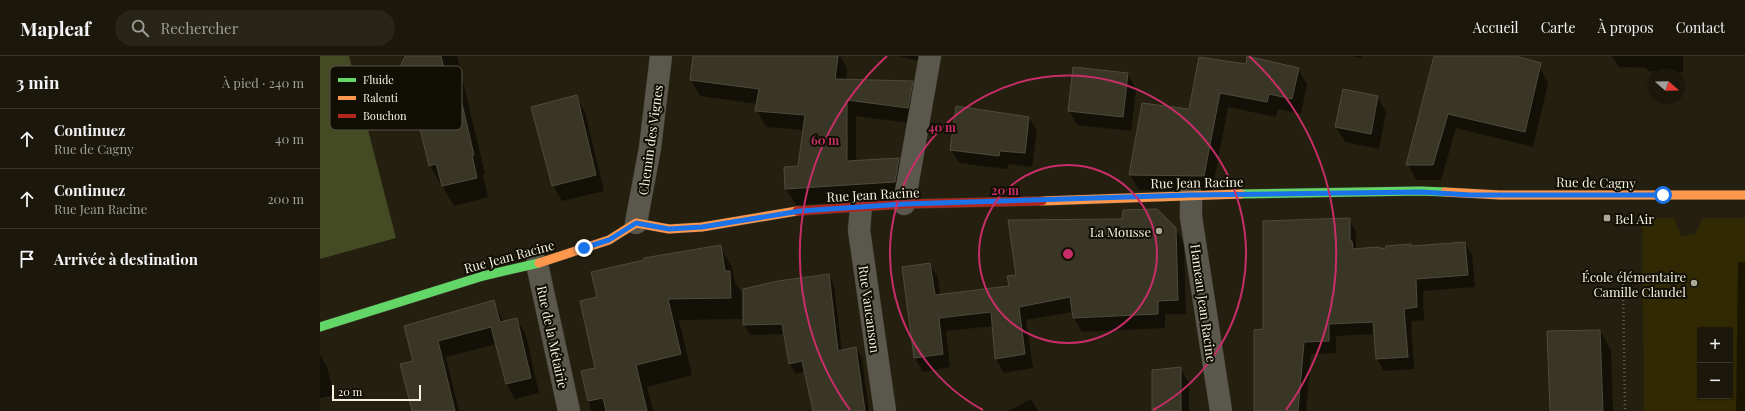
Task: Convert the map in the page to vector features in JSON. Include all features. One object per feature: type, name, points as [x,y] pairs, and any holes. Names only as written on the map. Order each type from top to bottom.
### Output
[{"type":"main road","name":"Rue Jean Racine","points":[[320,326],[482,276],[536,264],[609,240],[636,223],[669,229],[702,227],[800,211],[904,204],[1191,195],[1421,192],[1471,195]]},
{"type":"main road","name":"Rue de Cagny","points":[[1471,195],[1745,195]]},
{"type":"street","name":"Chemin des Vignes","points":[[636,223],[650,148],[661,56]]},
{"type":"street","points":[[904,204],[930,56]]},
{"type":"street","name":"Hameau Jean Racine","points":[[1191,195],[1192,225],[1221,411]]},
{"type":"street","name":"Rue Vaucanson","points":[[861,207],[859,230],[884,411]]},
{"type":"street","name":"Rue de la Métairie","points":[[536,264],[569,411]]},
{"type":"path","points":[[1623,280],[1625,411]]},
{"type":"shaded area","name":"École élémentaire Camille Claudel","points":[[1642,218],[1674,218],[1681,236],[1695,234],[1703,218],[1745,218],[1745,411],[1644,411]]},
{"type":"green space","points":[[320,56],[349,56],[352,66],[330,66],[330,130],[368,130],[396,238],[320,259]]},
{"type":"building","points":[[405,56],[441,56],[443,66],[400,66]]},
{"type":"building","points":[[693,56],[838,56],[835,79],[913,81],[908,108],[847,100],[847,161],[899,158],[895,182],[785,189],[784,167],[798,166],[805,115],[755,111],[759,89],[690,80]]},
{"type":"building","points":[[1247,56],[1299,68],[1292,99],[1269,94],[1267,102],[1220,93],[1204,176],[1129,175],[1142,103],[1189,109],[1199,57],[1246,64]]},
{"type":"building","points":[[1434,56],[1515,56],[1541,63],[1525,132],[1448,114],[1433,165],[1406,165]]},
{"type":"building","points":[[1073,67],[1128,73],[1123,117],[1068,111]]},
{"type":"building","points":[[1343,89],[1378,96],[1371,134],[1335,127]]},
{"type":"building","points":[[577,95],[596,175],[552,186],[531,107]]},
{"type":"building","points":[[462,104],[474,155],[472,155],[477,178],[442,186],[436,164],[429,166],[420,130],[462,130]]},
{"type":"building","points":[[956,106],[1029,117],[1025,153],[1000,151],[999,156],[950,150]]},
{"type":"building","points":[[1157,209],[1176,228],[1178,300],[1158,301],[1158,314],[1073,318],[1070,297],[1019,307],[1025,354],[995,359],[991,312],[939,318],[943,354],[914,358],[902,267],[930,263],[935,295],[1009,286],[1007,276],[1016,275],[1008,220],[1122,219],[1123,210]]},
{"type":"building","points":[[1350,218],[1350,241],[1352,241],[1353,249],[1377,247],[1385,249],[1386,246],[1411,244],[1411,246],[1465,242],[1468,275],[1416,279],[1417,307],[1404,309],[1408,357],[1376,359],[1373,322],[1329,324],[1329,341],[1304,342],[1298,411],[1254,411],[1254,330],[1263,329],[1263,221]]},
{"type":"building","points":[[721,245],[725,271],[730,271],[731,298],[668,299],[681,354],[636,365],[647,411],[606,411],[603,398],[588,401],[581,371],[595,368],[580,301],[597,297],[591,272],[644,260],[644,258]]},
{"type":"building","points":[[829,274],[838,351],[856,347],[865,411],[813,411],[802,361],[789,364],[782,324],[743,325],[743,289],[778,281]]},
{"type":"building","points":[[494,300],[500,322],[517,318],[531,378],[506,384],[491,327],[438,341],[455,411],[412,411],[400,364],[413,361],[404,326]]},
{"type":"building","points":[[1600,330],[1603,411],[1550,411],[1547,331]]},
{"type":"building","points":[[1181,367],[1181,411],[1152,411],[1152,370]]},
{"type":"traffic: fast","points":[[1241,194],[1421,191],[1445,192]]},
{"type":"traffic: fast","points":[[320,327],[483,276],[539,263]]},
{"type":"traffic: slow","points":[[1445,192],[1500,195],[1745,195]]},
{"type":"traffic: slow","points":[[1042,201],[1241,194]]},
{"type":"traffic: slow","points":[[539,263],[609,240],[636,223],[669,229],[702,227],[797,211]]},
{"type":"traffic: jam","points":[[797,211],[904,204],[1042,201]]},
{"type":"place","name":"Bel Air","points":[[1607,218]]},
{"type":"place","name":"La Mousse","points":[[1159,231]]},
{"type":"place","name":"École élémentaire Camille Claudel","points":[[1694,283]]},
{"type":"route","points":[[584,248],[609,240],[636,223],[669,229],[702,227],[800,211],[904,204],[947,204],[1191,195],[1388,192],[1471,195],[1663,195]]}]
